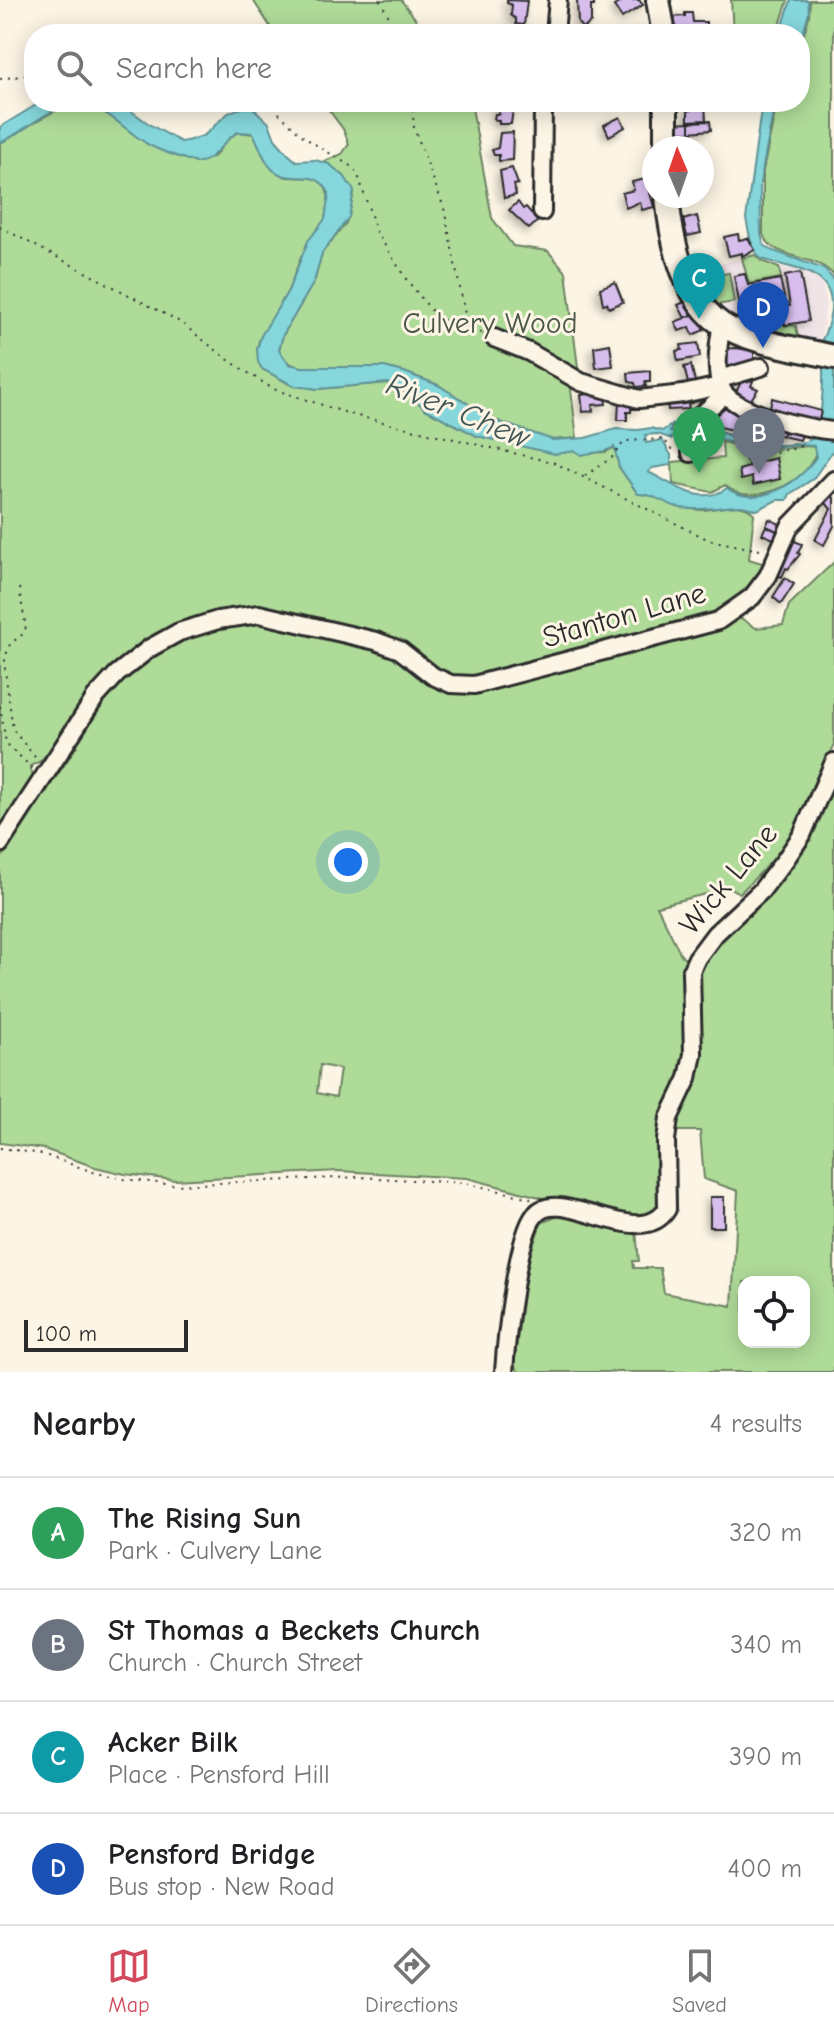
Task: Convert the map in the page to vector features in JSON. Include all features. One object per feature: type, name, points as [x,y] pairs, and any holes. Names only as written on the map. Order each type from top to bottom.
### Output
[{"type":"highway","points":[[658,0],[662,24]]},
{"type":"highway","points":[[666,112],[666,136]]},
{"type":"highway","points":[[669,208],[681,266],[704,307],[722,325],[742,334],[824,355]]},
{"type":"street","points":[[556,24],[558,0]]},
{"type":"street","points":[[542,112],[542,212]]},
{"type":"street","points":[[691,453],[691,424],[722,387],[718,343],[722,325]]},
{"type":"street","points":[[494,338],[529,352],[581,382],[639,399],[722,387],[761,367]]},
{"type":"street","points":[[722,387],[771,418],[807,435],[834,431]]},
{"type":"street","name":"Stanton Lane","points":[[0,844],[95,698],[117,674],[150,648],[179,632],[229,617],[259,614],[376,641],[400,650],[433,676],[451,684],[474,685],[718,621],[752,597],[768,576],[790,526],[834,480]]},
{"type":"street","name":"Wick Lane","points":[[542,1209],[560,1207],[617,1222],[654,1222],[662,1217],[667,1209],[666,1140],[669,1118],[688,1078],[693,1054],[691,971],[715,934],[761,891],[785,860],[802,835],[834,762]]},
{"type":"street","points":[[504,1372],[520,1256],[534,1215],[542,1209]]},
{"type":"path","points":[[380,0],[393,24]]},
{"type":"path","points":[[0,79],[24,75]]},
{"type":"path","points":[[278,112],[305,138],[352,167],[363,188],[376,231],[406,279],[431,310],[452,327],[494,338]]},
{"type":"path","points":[[413,112],[414,128],[444,208],[468,330]]},
{"type":"path","points":[[0,227],[180,322],[230,361],[273,389],[353,415],[555,463],[709,540],[757,549]]},
{"type":"path","points":[[745,461],[802,445],[807,435]]},
{"type":"path","points":[[584,477],[614,456],[627,441],[663,439],[678,453],[691,453]]},
{"type":"path","points":[[19,588],[26,627],[23,634],[10,644],[5,658],[13,730],[45,775]]},
{"type":"path","points":[[0,706],[6,743],[45,775]]},
{"type":"path","points":[[0,1148],[42,1154],[93,1172],[152,1183],[208,1184],[338,1176],[444,1181],[488,1187],[535,1200],[542,1209]]},
{"type":"shaded area","points":[[755,255],[761,261],[812,274],[822,283],[826,298],[819,343],[750,328],[729,319],[714,307],[708,267]]},
{"type":"green space","points":[[253,0],[401,0],[419,24],[269,24]]},
{"type":"green space","points":[[731,0],[788,0],[780,24],[732,24]]},
{"type":"green space","points":[[810,0],[834,0],[834,276],[817,264],[776,249],[763,234],[763,171],[775,112],[810,112],[810,24],[807,24]]},
{"type":"green space","points":[[103,112],[196,163],[215,156],[227,139],[238,132],[254,134],[273,170],[286,177],[317,178],[325,186],[329,198],[325,219],[301,257],[288,291],[259,341],[257,349],[261,367],[289,384],[318,389],[388,383],[408,393],[425,409],[477,436],[587,453],[606,452],[615,447],[619,467],[638,494],[691,509],[736,506],[749,510],[754,514],[749,559],[768,565],[766,574],[717,620],[461,683],[376,639],[365,630],[312,619],[321,634],[397,656],[448,690],[467,693],[718,622],[742,619],[756,628],[783,625],[789,605],[834,562],[834,746],[795,830],[778,855],[740,893],[730,888],[657,906],[681,955],[689,962],[689,1050],[663,1207],[652,1218],[616,1217],[467,1178],[338,1171],[174,1180],[125,1174],[44,1149],[0,1143],[0,860],[77,746],[64,738],[39,762],[30,766],[35,782],[0,835],[0,143],[50,114]],"holes":[[[320,1065],[340,1069],[336,1097],[317,1093]]]},
{"type":"green space","name":"Culvery Wood","points":[[330,112],[473,112],[492,218],[513,246],[548,251],[566,272],[580,383],[571,390],[577,438],[553,440],[508,425],[488,417],[438,385],[404,372],[383,367],[297,367],[283,359],[279,350],[283,335],[315,279],[322,253],[346,223],[354,193],[344,176],[323,162],[342,154],[349,144]]},
{"type":"green space","points":[[755,255],[761,261],[779,268],[781,278],[749,284],[742,258]]},
{"type":"green space","points":[[729,273],[734,302],[716,305],[711,276]]},
{"type":"green space","points":[[780,300],[784,325],[796,326],[798,337],[736,320],[744,306]]},
{"type":"green space","points":[[722,442],[761,451],[808,446],[814,447],[816,453],[802,474],[764,493],[743,494],[725,485],[712,492],[673,484],[672,462],[723,458]]},
{"type":"green space","points":[[834,777],[834,1372],[519,1372],[514,1365],[526,1267],[541,1223],[563,1214],[636,1231],[639,1261],[633,1261],[634,1268],[660,1268],[664,1293],[732,1306],[738,1191],[704,1179],[700,1131],[677,1131],[675,1116],[692,1081],[696,973],[724,932],[774,888],[806,839]]},
{"type":"water","points":[[791,0],[808,0],[806,24],[783,24]]},
{"type":"water","name":"River Chew","points":[[25,112],[51,112],[0,143],[0,127]]},
{"type":"water","name":"River Chew","points":[[103,112],[133,112],[181,142],[205,135],[231,112],[257,112],[269,123],[275,139],[296,161],[315,160],[329,164],[344,176],[354,191],[349,217],[322,253],[314,282],[283,335],[279,350],[289,364],[302,367],[384,367],[404,372],[438,385],[496,421],[553,440],[585,438],[616,429],[651,428],[662,431],[672,425],[670,432],[684,431],[684,435],[673,436],[672,439],[658,434],[645,435],[646,443],[662,440],[671,455],[671,465],[652,468],[648,472],[696,494],[717,493],[727,488],[751,496],[776,490],[799,476],[816,457],[814,446],[753,449],[715,438],[715,432],[698,428],[697,425],[757,444],[790,444],[816,437],[823,389],[821,341],[831,311],[826,286],[818,278],[760,258],[752,247],[746,219],[761,112],[773,112],[760,183],[761,234],[764,245],[771,250],[824,269],[834,280],[834,449],[813,479],[790,494],[787,500],[777,500],[757,510],[741,506],[681,508],[649,495],[638,494],[619,467],[614,447],[581,455],[575,451],[555,454],[477,436],[425,409],[408,393],[388,383],[318,389],[294,386],[262,369],[257,349],[261,336],[288,291],[308,241],[325,219],[329,193],[317,180],[287,176],[272,169],[253,133],[238,132],[209,159],[196,163],[149,145]]},
{"type":"building","points":[[507,0],[527,1],[524,24],[516,24],[516,19],[511,15],[512,5]]},
{"type":"building","points":[[577,0],[594,0],[591,22],[578,23]]},
{"type":"building","points":[[624,0],[639,0],[643,5],[622,18],[614,6]]},
{"type":"building","points":[[685,13],[692,13],[693,22],[706,24],[671,24],[671,17],[685,16]]},
{"type":"building","points":[[513,112],[511,124],[499,124],[494,119],[495,114]]},
{"type":"building","points":[[688,112],[706,112],[706,120],[688,121]]},
{"type":"building","points":[[620,117],[625,127],[609,136],[604,125]]},
{"type":"building","points":[[710,121],[711,130],[690,132],[690,122]]},
{"type":"building","points":[[690,122],[690,132],[673,133],[672,123]]},
{"type":"building","points":[[513,132],[512,160],[499,161],[499,155],[494,155],[492,150],[498,148],[500,133]]},
{"type":"building","points":[[512,168],[518,184],[514,185],[516,195],[504,198],[500,171]]},
{"type":"building","points":[[642,180],[642,208],[650,208],[642,210],[640,202],[626,208],[622,193],[634,190],[632,182]]},
{"type":"building","points":[[518,202],[538,221],[529,229],[509,210]]},
{"type":"building","points":[[697,216],[701,233],[687,236],[683,220]]},
{"type":"building","points":[[738,234],[739,240],[748,238],[755,250],[742,256],[742,253],[729,256],[724,237]]},
{"type":"building","points":[[702,271],[708,277],[702,283],[696,277]]},
{"type":"building","points":[[800,273],[809,321],[785,325],[782,307],[790,306],[785,276]]},
{"type":"building","points":[[745,274],[748,285],[780,279],[784,297],[740,306],[734,276]]},
{"type":"building","points":[[615,282],[623,302],[609,308],[607,303],[603,304],[600,288]]},
{"type":"building","points":[[690,299],[697,313],[685,318],[678,305]]},
{"type":"building","points":[[697,313],[704,330],[693,335],[690,327],[679,331],[675,322]]},
{"type":"building","points":[[698,343],[700,357],[678,361],[676,351],[682,350],[681,345]]},
{"type":"building","points":[[610,344],[613,366],[596,368],[594,347]]},
{"type":"building","points":[[723,349],[754,351],[754,362],[737,364],[737,368],[725,373]]},
{"type":"building","points":[[691,365],[696,385],[689,387],[684,367]]},
{"type":"building","points":[[650,371],[650,382],[645,382],[646,386],[636,387],[635,383],[629,382],[628,373]]},
{"type":"building","points":[[746,378],[753,381],[751,386],[758,389],[750,401],[735,394]]},
{"type":"building","points":[[604,392],[606,404],[592,405],[593,411],[583,412],[581,395]]},
{"type":"building","points":[[713,392],[715,396],[688,404],[689,409],[668,410],[667,398]]},
{"type":"building","points":[[772,398],[821,411],[818,424],[769,411]]},
{"type":"building","points":[[619,400],[639,401],[638,409],[627,412],[627,420],[618,420]]},
{"type":"building","points":[[723,401],[744,412],[735,431],[702,422]]},
{"type":"building","points":[[758,418],[786,426],[782,436],[755,426]]},
{"type":"building","points":[[786,426],[802,435],[800,440],[782,436]]},
{"type":"building","points":[[776,458],[780,479],[753,485],[752,477],[741,480],[739,470],[749,467],[748,461],[755,459],[756,463]]},
{"type":"building","points":[[827,490],[834,498],[834,526],[824,545],[815,540],[831,509],[820,496]]},
{"type":"building","points":[[769,519],[784,526],[781,533],[766,526]]},
{"type":"building","points":[[766,526],[781,533],[778,541],[762,534]]},
{"type":"building","points":[[792,540],[802,544],[800,554],[782,577],[776,575]]},
{"type":"building","points":[[785,578],[794,584],[781,604],[773,597]]},
{"type":"building","points":[[710,1197],[724,1197],[724,1227],[710,1227]]},
{"type":"waterway","name":"River Chew","points":[[672,427],[684,427]]},
{"type":"waterway","name":"River Chew","points":[[695,435],[715,438]]},
{"type":"place","name":"Acker Bilk","points":[[699,319]]},
{"type":"place","name":"Pensford Bridge","points":[[763,348]]},
{"type":"place","name":"The Rising Sun","points":[[699,473]]},
{"type":"place","name":"St Thomas a Beckets Church","points":[[759,474]]}]
